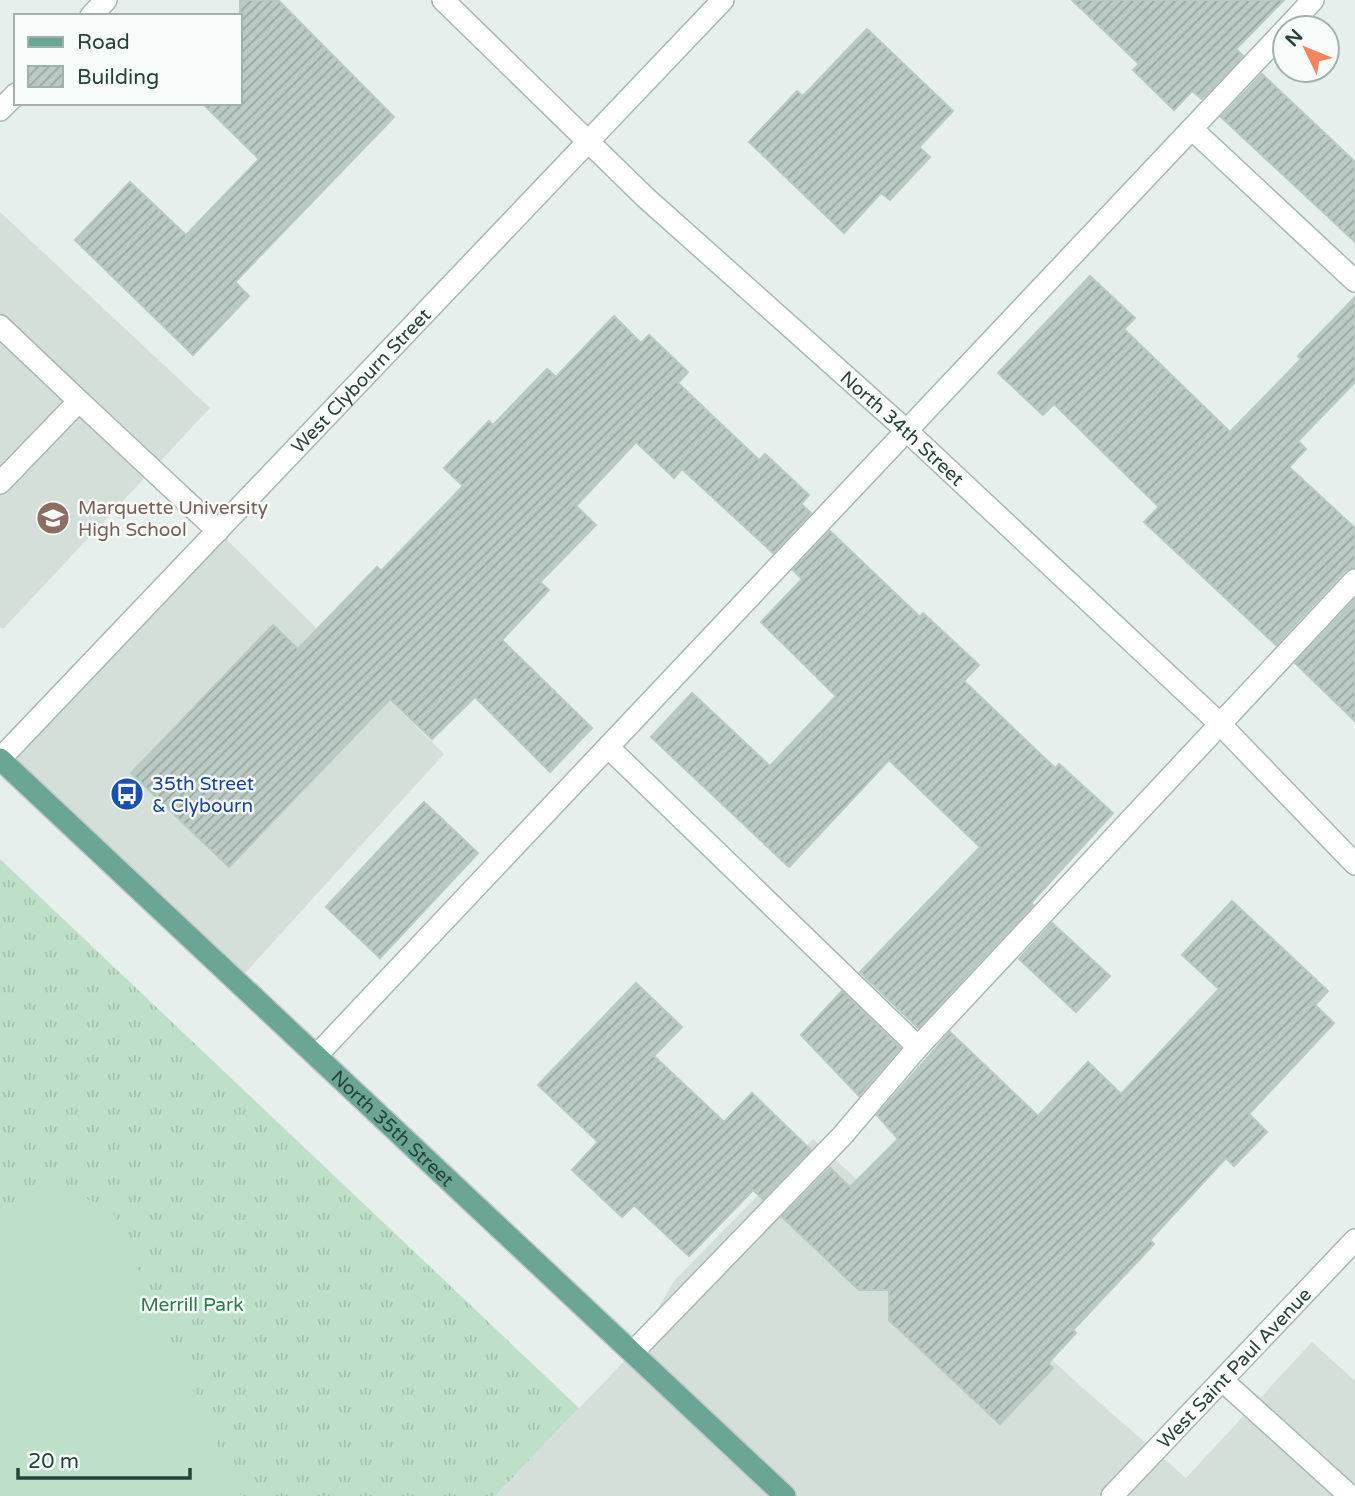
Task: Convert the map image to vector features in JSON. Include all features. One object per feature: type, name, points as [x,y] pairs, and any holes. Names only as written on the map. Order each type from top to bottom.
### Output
[{"type":"main road","name":"North 35th Street","points":[[0,759],[785,1496]]},
{"type":"street","points":[[92,14],[106,0]]},
{"type":"street","name":"North 34th Street","points":[[443,0],[645,197],[906,431],[1220,724],[1355,864]]},
{"type":"street","name":"West Clybourn Street","points":[[0,759],[723,0]]},
{"type":"street","points":[[1300,14],[1313,0]]},
{"type":"street","points":[[317,1055],[1271,45]]},
{"type":"street","points":[[0,110],[14,95]]},
{"type":"street","points":[[1192,129],[1355,281]]},
{"type":"street","points":[[0,326],[218,531]]},
{"type":"street","points":[[0,484],[79,401]]},
{"type":"street","points":[[632,1352],[842,1136],[918,1047],[1355,580]]},
{"type":"street","points":[[608,747],[918,1047]]},
{"type":"street","name":"West Saint Paul Avenue","points":[[1112,1496],[1355,1240]]},
{"type":"street","points":[[1222,1380],[1350,1496]]},
{"type":"shaded area","name":"Marquette University High School","points":[[0,212],[210,408],[4,628],[0,628]]},
{"type":"shaded area","points":[[218,531],[444,754],[238,981],[0,759]]},
{"type":"shaded area","points":[[813,1139],[1077,1383],[1186,1478],[1312,1342],[1355,1381],[1355,1496],[495,1496],[633,1352],[673,1282]]},
{"type":"green space","name":"Merrill Park","points":[[0,859],[579,1408],[495,1496],[0,1496]]},
{"type":"green space","points":[[58,1188],[111,1209],[241,1496],[0,1496],[0,1216]]},
{"type":"building","points":[[240,0],[278,0],[394,117],[235,282],[249,296],[193,355],[75,240],[130,182],[186,235],[259,159],[204,105],[242,105]]},
{"type":"building","points":[[1072,0],[1284,0],[1236,49],[1243,56],[1202,99],[1192,91],[1174,110],[1133,70],[1139,64]]},
{"type":"building","points":[[867,29],[953,111],[919,147],[930,157],[890,200],[881,193],[844,233],[749,142],[797,91],[803,96]]},
{"type":"building","points":[[1262,74],[1355,162],[1355,242],[1221,117]]},
{"type":"building","points":[[1090,276],[1135,318],[1124,329],[1230,432],[1301,359],[1298,356],[1355,297],[1355,382],[1298,441],[1306,449],[1289,467],[1355,528],[1355,567],[1345,571],[1276,645],[1144,522],[1159,507],[1054,404],[1043,415],[998,373]]},
{"type":"building","points":[[614,316],[641,343],[649,335],[688,372],[678,383],[759,460],[765,454],[809,495],[801,504],[811,513],[773,553],[682,469],[674,478],[636,442],[576,506],[596,525],[540,582],[549,590],[502,640],[592,728],[550,772],[475,697],[432,739],[390,699],[229,867],[131,773],[273,625],[298,649],[377,567],[381,571],[463,486],[444,468],[489,421],[493,425],[547,369],[556,377]]},
{"type":"building","points":[[830,531],[920,617],[923,613],[979,665],[964,681],[1055,768],[1059,764],[1113,813],[1031,903],[1033,905],[918,1028],[860,972],[980,847],[889,760],[789,867],[651,737],[692,693],[770,766],[836,696],[761,622],[802,579],[793,570]]},
{"type":"building","points":[[1355,599],[1355,721],[1295,663]]},
{"type":"building","points":[[424,802],[478,853],[380,958],[326,907]]},
{"type":"building","points":[[1232,901],[1328,991],[1315,1005],[1334,1023],[1249,1114],[1267,1132],[1234,1166],[1226,1158],[1150,1240],[1154,1244],[1073,1330],[1076,1333],[1048,1363],[1053,1368],[1000,1424],[889,1320],[889,1290],[859,1290],[782,1217],[830,1168],[850,1187],[898,1139],[877,1115],[950,1032],[1038,1116],[1088,1062],[1121,1094],[1219,989],[1182,955]]},
{"type":"building","points":[[1052,923],[1110,976],[1076,1012],[1019,959]]},
{"type":"building","points":[[636,983],[682,1027],[654,1056],[724,1122],[752,1093],[811,1150],[763,1199],[753,1190],[689,1256],[634,1205],[622,1217],[572,1170],[598,1142],[538,1085]]},
{"type":"building","points":[[842,991],[900,1048],[859,1096],[801,1035]]},
{"type":"place","name":"Marquette University High School","points":[[53,518]]},
{"type":"place","name":"35th Street & Clybourn","points":[[127,794]]}]
